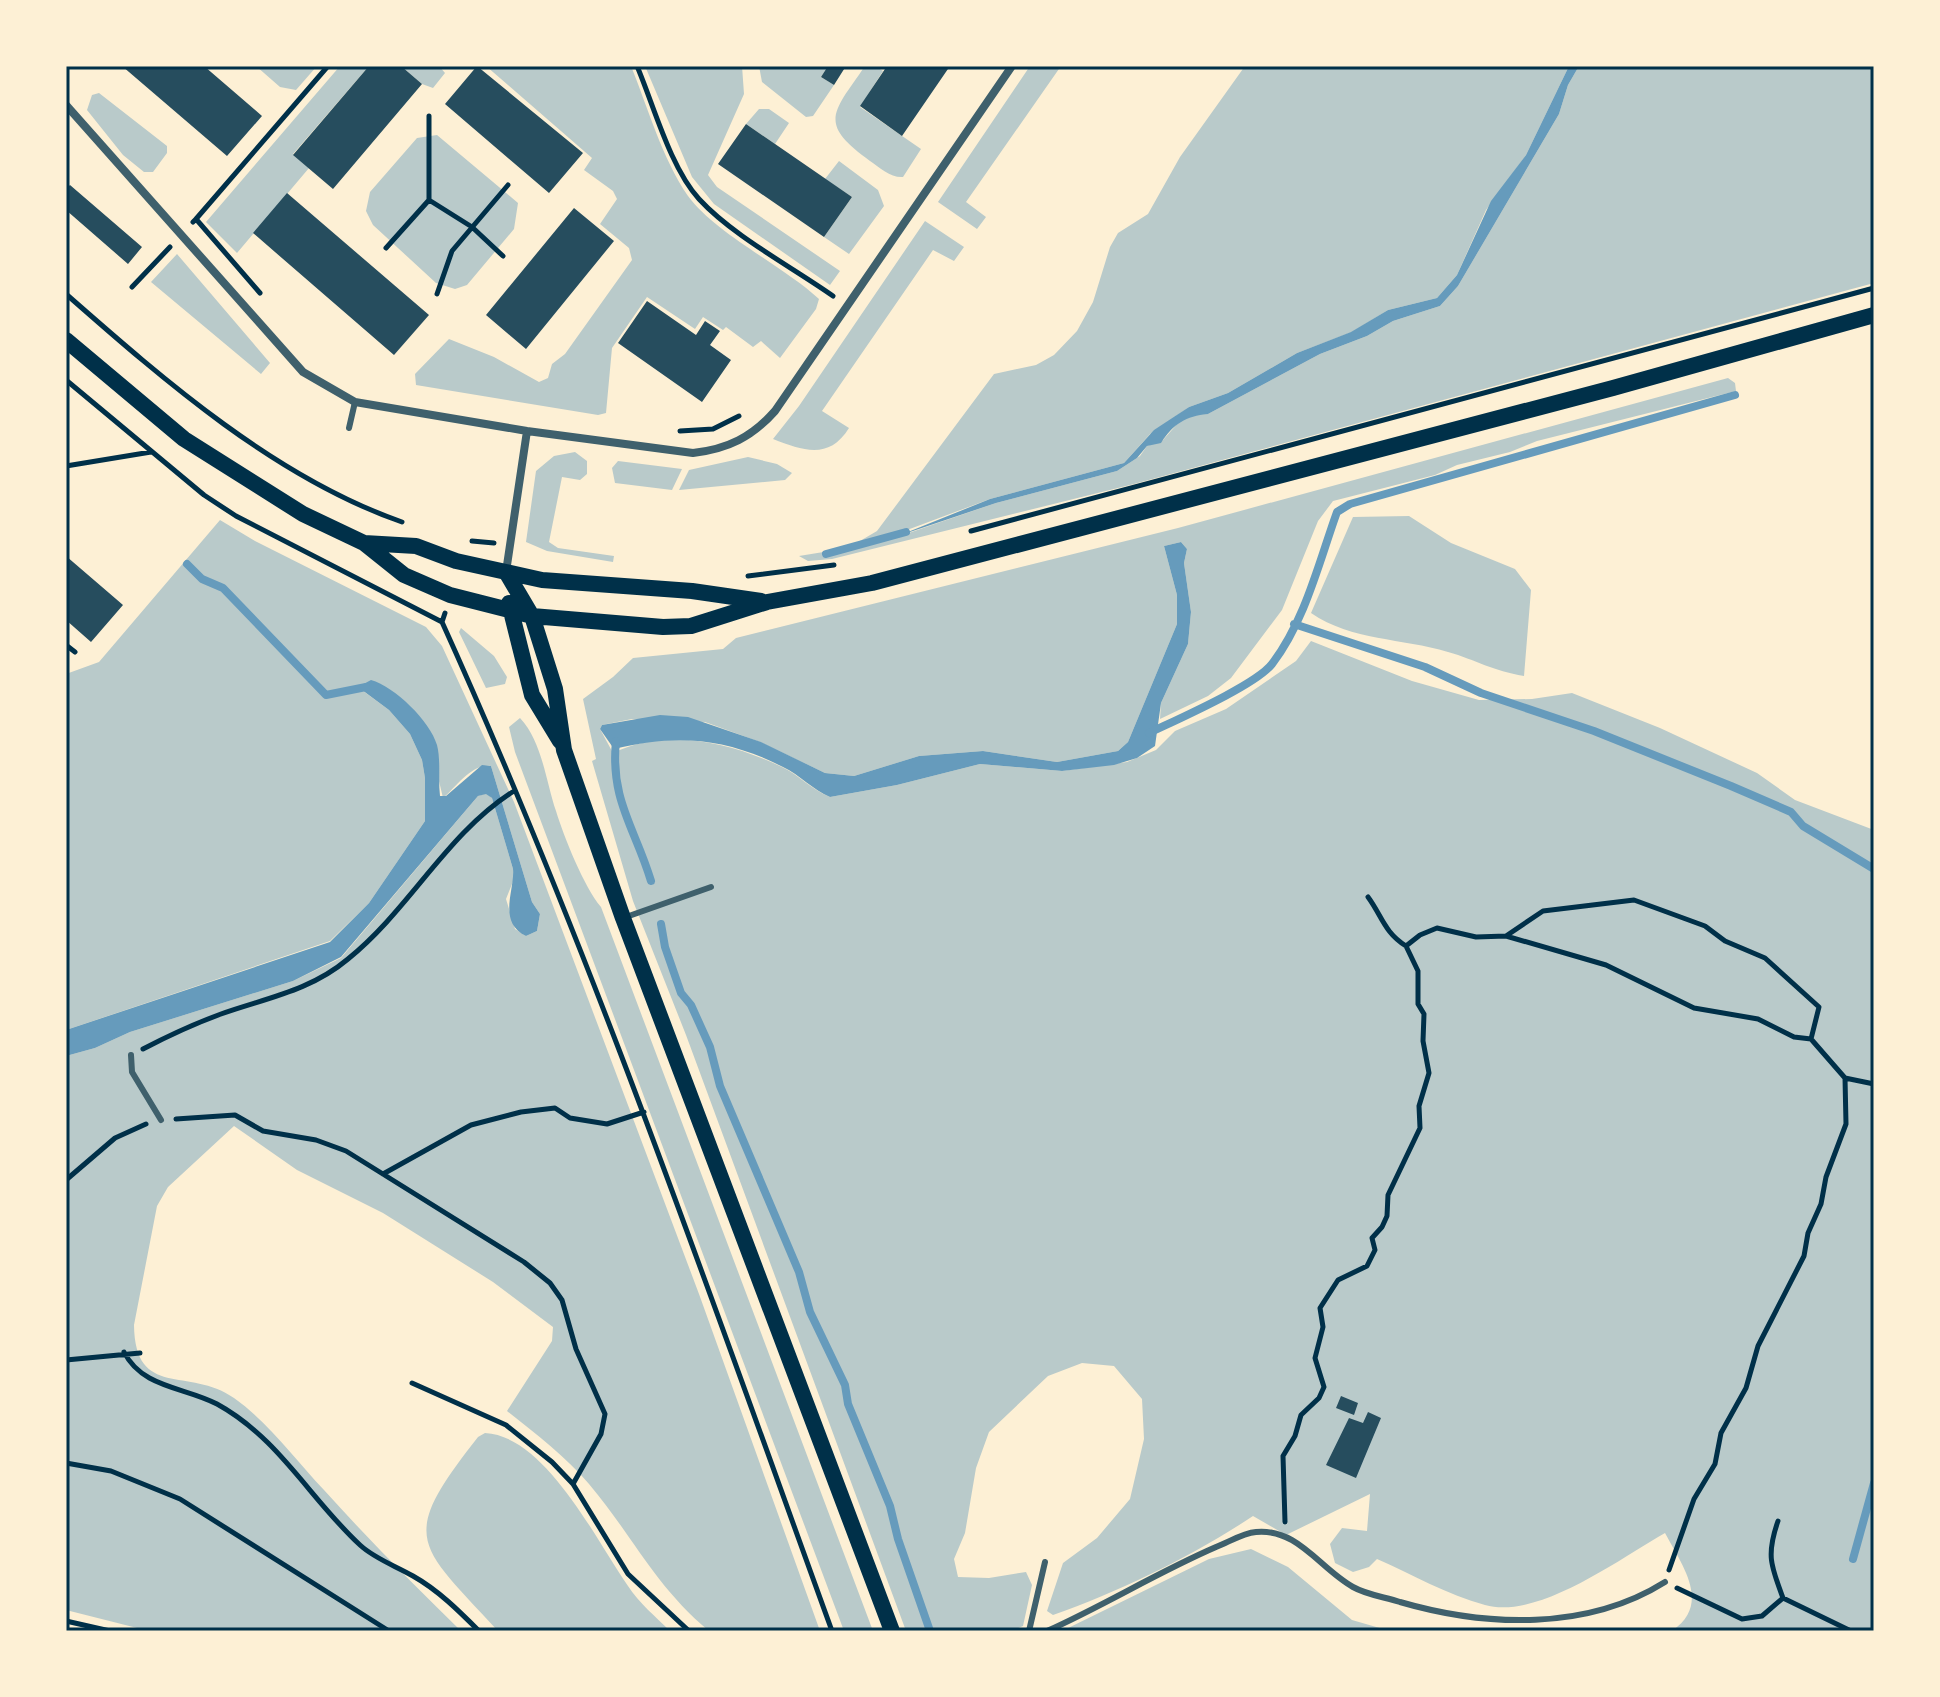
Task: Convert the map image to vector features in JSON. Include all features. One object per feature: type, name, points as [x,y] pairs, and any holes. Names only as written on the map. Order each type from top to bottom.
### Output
[{"type":"main road","points":[[66,340],[184,439],[303,514],[364,543],[404,575],[450,595],[532,616],[619,626],[691,626],[767,602],[887,579],[1613,388],[1874,315]]},
{"type":"main road","points":[[364,543],[416,546],[456,561],[542,580],[692,591],[767,602]]},
{"type":"main road","points":[[506,572],[510,611],[532,695],[564,750],[623,918],[892,1631]]},
{"type":"main road","points":[[506,572],[532,616],[555,689],[564,750]]},
{"type":"street","points":[[66,105],[303,372],[355,402],[527,431],[693,453],[729,445],[759,429],[775,411],[1012,66]]},
{"type":"street","points":[[506,572],[527,431]]},
{"type":"lane","points":[[349,428],[355,402]]},
{"type":"lane","points":[[623,918],[711,887]]},
{"type":"lane","points":[[131,1055],[132,1072],[161,1120]]},
{"type":"lane","points":[[1047,1631],[1176,1564],[1252,1532],[1286,1535],[1332,1575],[1357,1589],[1465,1617],[1521,1620],[1606,1610],[1626,1604],[1665,1582]]},
{"type":"lane","points":[[1029,1631],[1045,1562]]},
{"type":"path","points":[[132,287],[196,219],[328,66]]},
{"type":"path","points":[[637,66],[682,172],[698,198],[723,220],[847,306]]},
{"type":"path","points":[[386,248],[429,200],[429,116]]},
{"type":"path","points":[[437,294],[452,251],[508,185]]},
{"type":"path","points":[[429,200],[472,227],[503,256]]},
{"type":"path","points":[[196,219],[268,301]]},
{"type":"path","points":[[825,308],[842,283]]},
{"type":"path","points":[[967,532],[1874,288]]},
{"type":"path","points":[[66,294],[252,444],[347,499],[415,526]]},
{"type":"path","points":[[66,380],[204,495],[236,516],[442,622]]},
{"type":"path","points":[[673,431],[713,429],[745,413]]},
{"type":"path","points":[[66,466],[152,452]]},
{"type":"path","points":[[456,561],[460,542],[481,540],[510,547]]},
{"type":"path","points":[[746,576],[848,563]]},
{"type":"path","points":[[450,595],[442,622],[644,1112],[832,1631]]},
{"type":"path","points":[[66,645],[75,652]]},
{"type":"path","points":[[131,1055],[224,1013],[302,989],[347,961],[385,926],[474,820],[514,791]]},
{"type":"path","points":[[1286,1535],[1283,1456],[1295,1436],[1301,1415],[1319,1398],[1324,1387],[1315,1358],[1323,1327],[1320,1308],[1338,1280],[1367,1266],[1375,1250],[1372,1238],[1387,1216],[1388,1195],[1420,1128],[1419,1106],[1429,1073],[1423,1041],[1424,1014],[1418,1004],[1418,971],[1406,946],[1381,924],[1378,910],[1368,897]]},
{"type":"path","points":[[1506,936],[1543,911],[1634,900],[1705,926],[1725,941],[1765,958],[1819,1007],[1811,1039]]},
{"type":"path","points":[[1406,946],[1420,935],[1437,928],[1476,937],[1506,936],[1606,965],[1694,1008],[1758,1019],[1794,1037],[1811,1039],[1845,1078],[1874,1084]]},
{"type":"path","points":[[1783,1598],[1762,1616],[1742,1619],[1665,1582],[1694,1499],[1715,1464],[1721,1433],[1746,1388],[1758,1346],[1804,1256],[1808,1233],[1821,1204],[1826,1177],[1846,1124],[1845,1078]]},
{"type":"path","points":[[383,1174],[471,1125],[521,1112],[555,1108],[570,1118],[607,1124],[644,1112]]},
{"type":"path","points":[[66,1180],[115,1138],[161,1120],[235,1115],[263,1131],[316,1140],[346,1151],[524,1262],[557,1291],[576,1349],[605,1414],[601,1434],[573,1484]]},
{"type":"path","points":[[124,1352],[137,1372],[154,1381],[195,1393],[246,1424],[293,1466],[359,1545],[433,1589],[479,1631]]},
{"type":"path","points":[[66,1360],[124,1352],[140,1353]]},
{"type":"path","points":[[412,1383],[506,1425],[552,1462],[573,1484],[628,1574],[689,1631]]},
{"type":"path","points":[[66,1463],[111,1471],[180,1499],[389,1631]]},
{"type":"path","points":[[1778,1521],[1769,1546],[1770,1564],[1783,1598],[1851,1631]]},
{"type":"path","points":[[66,1621],[110,1631]]},
{"type":"shaded area","points":[[256,66],[317,66],[296,90],[280,87]]},
{"type":"shaded area","points":[[340,66],[369,66],[293,154],[309,168],[237,253],[206,222]]},
{"type":"shaded area","points":[[401,66],[439,66],[445,73],[433,88],[422,84]]},
{"type":"shaded area","points":[[486,66],[631,66],[663,149],[688,196],[715,223],[819,299],[816,309],[780,358],[761,341],[753,347],[726,327],[723,330],[703,317],[695,329],[647,297],[612,348],[606,413],[598,415],[416,385],[415,374],[449,339],[494,357],[539,382],[548,378],[552,364],[565,354],[632,260],[629,248],[600,224],[617,199],[613,191],[584,170],[592,158]]},
{"type":"shaded area","points":[[645,66],[742,66],[744,94],[708,175],[717,187],[840,271],[830,285],[714,204],[692,177]]},
{"type":"shaded area","points":[[759,66],[828,66],[821,77],[834,85],[813,116],[806,117],[762,82]]},
{"type":"shaded area","points":[[865,66],[875,66],[883,71],[860,107],[921,149],[903,177],[890,174],[870,161],[842,137],[837,127],[839,107]]},
{"type":"shaded area","points":[[1030,66],[1061,66],[966,202],[986,217],[977,229],[938,202]]},
{"type":"shaded area","points":[[1245,66],[1569,66],[1526,155],[1486,210],[1457,275],[1437,298],[1388,310],[1352,332],[1297,353],[1228,393],[1189,407],[1150,434],[1124,463],[990,499],[899,533],[900,536],[996,503],[1117,471],[1140,456],[1147,446],[1163,440],[1178,423],[1191,415],[1208,414],[1320,354],[1367,336],[1393,321],[1440,306],[1458,286],[1559,114],[1568,85],[1579,66],[1874,66],[1874,283],[1134,484],[832,559],[808,561],[799,556],[848,548],[877,531],[994,374],[1036,365],[1054,355],[1077,331],[1093,302],[1110,247],[1118,233],[1148,214],[1180,157]]},
{"type":"shaded area","points":[[99,93],[167,146],[167,153],[153,172],[144,172],[123,155],[87,110],[92,95]]},
{"type":"shaded area","points":[[759,109],[769,109],[789,123],[775,144],[746,124]]},
{"type":"shaded area","points":[[437,135],[518,203],[514,229],[467,285],[455,289],[436,283],[373,225],[366,211],[370,192],[417,138]]},
{"type":"shaded area","points":[[839,161],[878,190],[884,206],[849,254],[824,237],[852,197],[825,179]]},
{"type":"shaded area","points":[[925,221],[964,247],[954,261],[933,250],[822,411],[849,428],[833,445],[824,449],[805,449],[773,439],[799,406]]},
{"type":"shaded area","points":[[177,254],[270,363],[261,374],[151,282]]},
{"type":"shaded area","points":[[1728,378],[1735,383],[1736,391],[1537,441],[1510,452],[1457,465],[1435,475],[1333,501],[1318,521],[1282,610],[1231,678],[1208,696],[1160,719],[1161,703],[1188,644],[1191,612],[1184,563],[1187,549],[1181,542],[1164,546],[1177,595],[1177,624],[1128,742],[1118,751],[1057,762],[983,751],[919,756],[854,776],[825,773],[760,742],[705,722],[632,719],[602,725],[600,729],[613,753],[633,745],[676,739],[720,745],[782,767],[830,797],[897,785],[980,764],[1062,771],[1127,762],[1156,750],[1175,731],[1226,709],[1296,661],[1311,641],[1412,681],[1479,700],[1532,699],[1572,693],[1660,728],[1757,773],[1795,800],[1874,830],[1874,1631],[1672,1631],[1684,1620],[1692,1597],[1685,1571],[1665,1533],[1553,1596],[1506,1607],[1485,1605],[1457,1596],[1377,1559],[1369,1567],[1353,1572],[1335,1563],[1330,1544],[1342,1528],[1367,1531],[1370,1494],[1286,1535],[1253,1516],[1156,1572],[1053,1615],[1047,1611],[1063,1563],[1097,1538],[1130,1499],[1144,1439],[1142,1399],[1114,1366],[1082,1363],[1048,1376],[989,1432],[976,1468],[965,1533],[954,1559],[958,1577],[989,1578],[1026,1572],[1032,1585],[1023,1626],[1011,1631],[906,1631],[686,1035],[633,901],[592,761],[596,759],[583,699],[633,658],[723,649],[736,638],[1178,528]]},
{"type":"shaded area","points":[[575,452],[587,461],[587,474],[580,480],[562,477],[549,542],[558,548],[614,556],[613,562],[547,551],[526,542],[536,471],[554,456]]},
{"type":"shaded area","points":[[748,457],[777,464],[792,473],[785,480],[679,490],[689,470]]},
{"type":"shaded area","points":[[618,461],[682,469],[672,490],[615,483],[612,468]]},
{"type":"shaded area","points":[[1409,516],[1451,543],[1515,569],[1531,590],[1524,676],[1431,647],[1343,629],[1311,613],[1353,517]]},
{"type":"shaded area","points":[[220,520],[255,541],[426,627],[442,646],[514,802],[699,1294],[820,1631],[709,1631],[658,1578],[605,1503],[580,1474],[507,1411],[552,1341],[553,1327],[493,1282],[383,1213],[297,1170],[234,1126],[168,1187],[157,1206],[134,1325],[137,1348],[144,1364],[154,1373],[168,1378],[217,1389],[246,1408],[270,1429],[374,1544],[461,1631],[149,1631],[66,1610],[66,1056],[95,1048],[130,1032],[293,981],[341,958],[478,796],[487,793],[492,798],[513,869],[514,879],[506,899],[515,929],[526,936],[537,931],[540,914],[532,902],[491,766],[471,772],[443,798],[426,726],[401,699],[359,688],[389,710],[410,734],[422,760],[425,778],[425,821],[369,903],[330,941],[66,1030],[66,674],[99,662]]},
{"type":"shaded area","points":[[461,628],[494,656],[507,677],[505,684],[486,688],[459,632]]},
{"type":"shaded area","points":[[520,718],[534,738],[575,861],[601,907],[873,1631],[844,1631],[515,752],[509,727]]},
{"type":"shaded area","points":[[485,1433],[507,1439],[529,1452],[549,1471],[568,1494],[632,1592],[670,1631],[498,1631],[449,1577],[427,1539],[428,1520],[436,1498],[478,1437]]},
{"type":"shaded area","points":[[1251,1549],[1288,1567],[1352,1620],[1390,1631],[1062,1631],[1209,1559]]},
{"type":"water","points":[[1569,66],[1579,66],[1568,85],[1559,114],[1458,286],[1440,306],[1393,321],[1367,336],[1320,354],[1208,414],[1187,419],[1175,426],[1161,443],[1147,446],[1137,458],[1117,471],[996,503],[898,536],[990,499],[1124,463],[1154,430],[1189,407],[1228,393],[1297,353],[1351,332],[1388,310],[1437,298],[1457,275],[1491,201],[1526,155]]},
{"type":"water","points":[[1181,542],[1187,549],[1184,563],[1191,612],[1188,644],[1161,703],[1155,746],[1137,758],[1114,765],[1062,771],[980,764],[897,785],[830,797],[783,767],[740,749],[679,740],[614,749],[600,729],[602,725],[660,715],[688,717],[761,742],[825,773],[854,776],[919,756],[983,751],[1057,762],[1118,751],[1128,742],[1177,624],[1177,595],[1164,546]]},
{"type":"water","points":[[371,680],[401,697],[433,736],[438,751],[440,796],[446,796],[482,765],[491,766],[532,902],[540,914],[537,931],[526,936],[512,923],[509,905],[513,869],[492,798],[486,794],[478,796],[341,957],[293,981],[130,1032],[95,1048],[66,1056],[66,1030],[330,942],[369,903],[425,821],[422,760],[410,734],[389,710],[358,687]]},
{"type":"building","points":[[122,66],[204,66],[262,116],[227,156]]},
{"type":"building","points":[[369,66],[401,66],[422,84],[333,189],[293,155]]},
{"type":"building","points":[[477,66],[583,153],[549,193],[445,104]]},
{"type":"building","points":[[828,66],[846,66],[834,85],[821,77]]},
{"type":"building","points":[[887,66],[950,66],[902,136],[860,106]]},
{"type":"building","points":[[746,124],[852,197],[824,237],[718,164]]},
{"type":"building","points":[[70,185],[142,247],[128,264],[66,210],[66,189]]},
{"type":"building","points":[[287,193],[429,315],[394,355],[253,233]]},
{"type":"building","points":[[574,208],[614,241],[526,349],[486,315]]},
{"type":"building","points":[[647,301],[696,335],[705,321],[720,331],[710,345],[731,360],[702,402],[618,343]]},
{"type":"building","points":[[66,556],[123,605],[91,642],[66,620]]},
{"type":"building","points":[[1341,1396],[1358,1403],[1354,1415],[1336,1408]]},
{"type":"building","points":[[1368,1412],[1381,1418],[1356,1478],[1326,1465],[1349,1418],[1363,1423]]},
{"type":"waterway","points":[[1149,733],[1233,692],[1272,664],[1294,629],[1337,512],[1350,504],[1735,395]]},
{"type":"waterway","points":[[826,554],[906,532]]},
{"type":"waterway","points":[[187,564],[202,579],[223,588],[326,695],[366,687]]},
{"type":"waterway","points":[[1294,624],[1425,667],[1481,693],[1594,731],[1731,786],[1791,812],[1803,826],[1874,869]]},
{"type":"waterway","points":[[616,741],[615,762],[620,797],[651,881]]},
{"type":"waterway","points":[[661,924],[665,947],[681,993],[691,1005],[710,1047],[720,1086],[799,1272],[810,1312],[845,1385],[848,1404],[890,1506],[898,1539],[930,1631]]},
{"type":"waterway","points":[[1853,1559],[1874,1483]]}]
